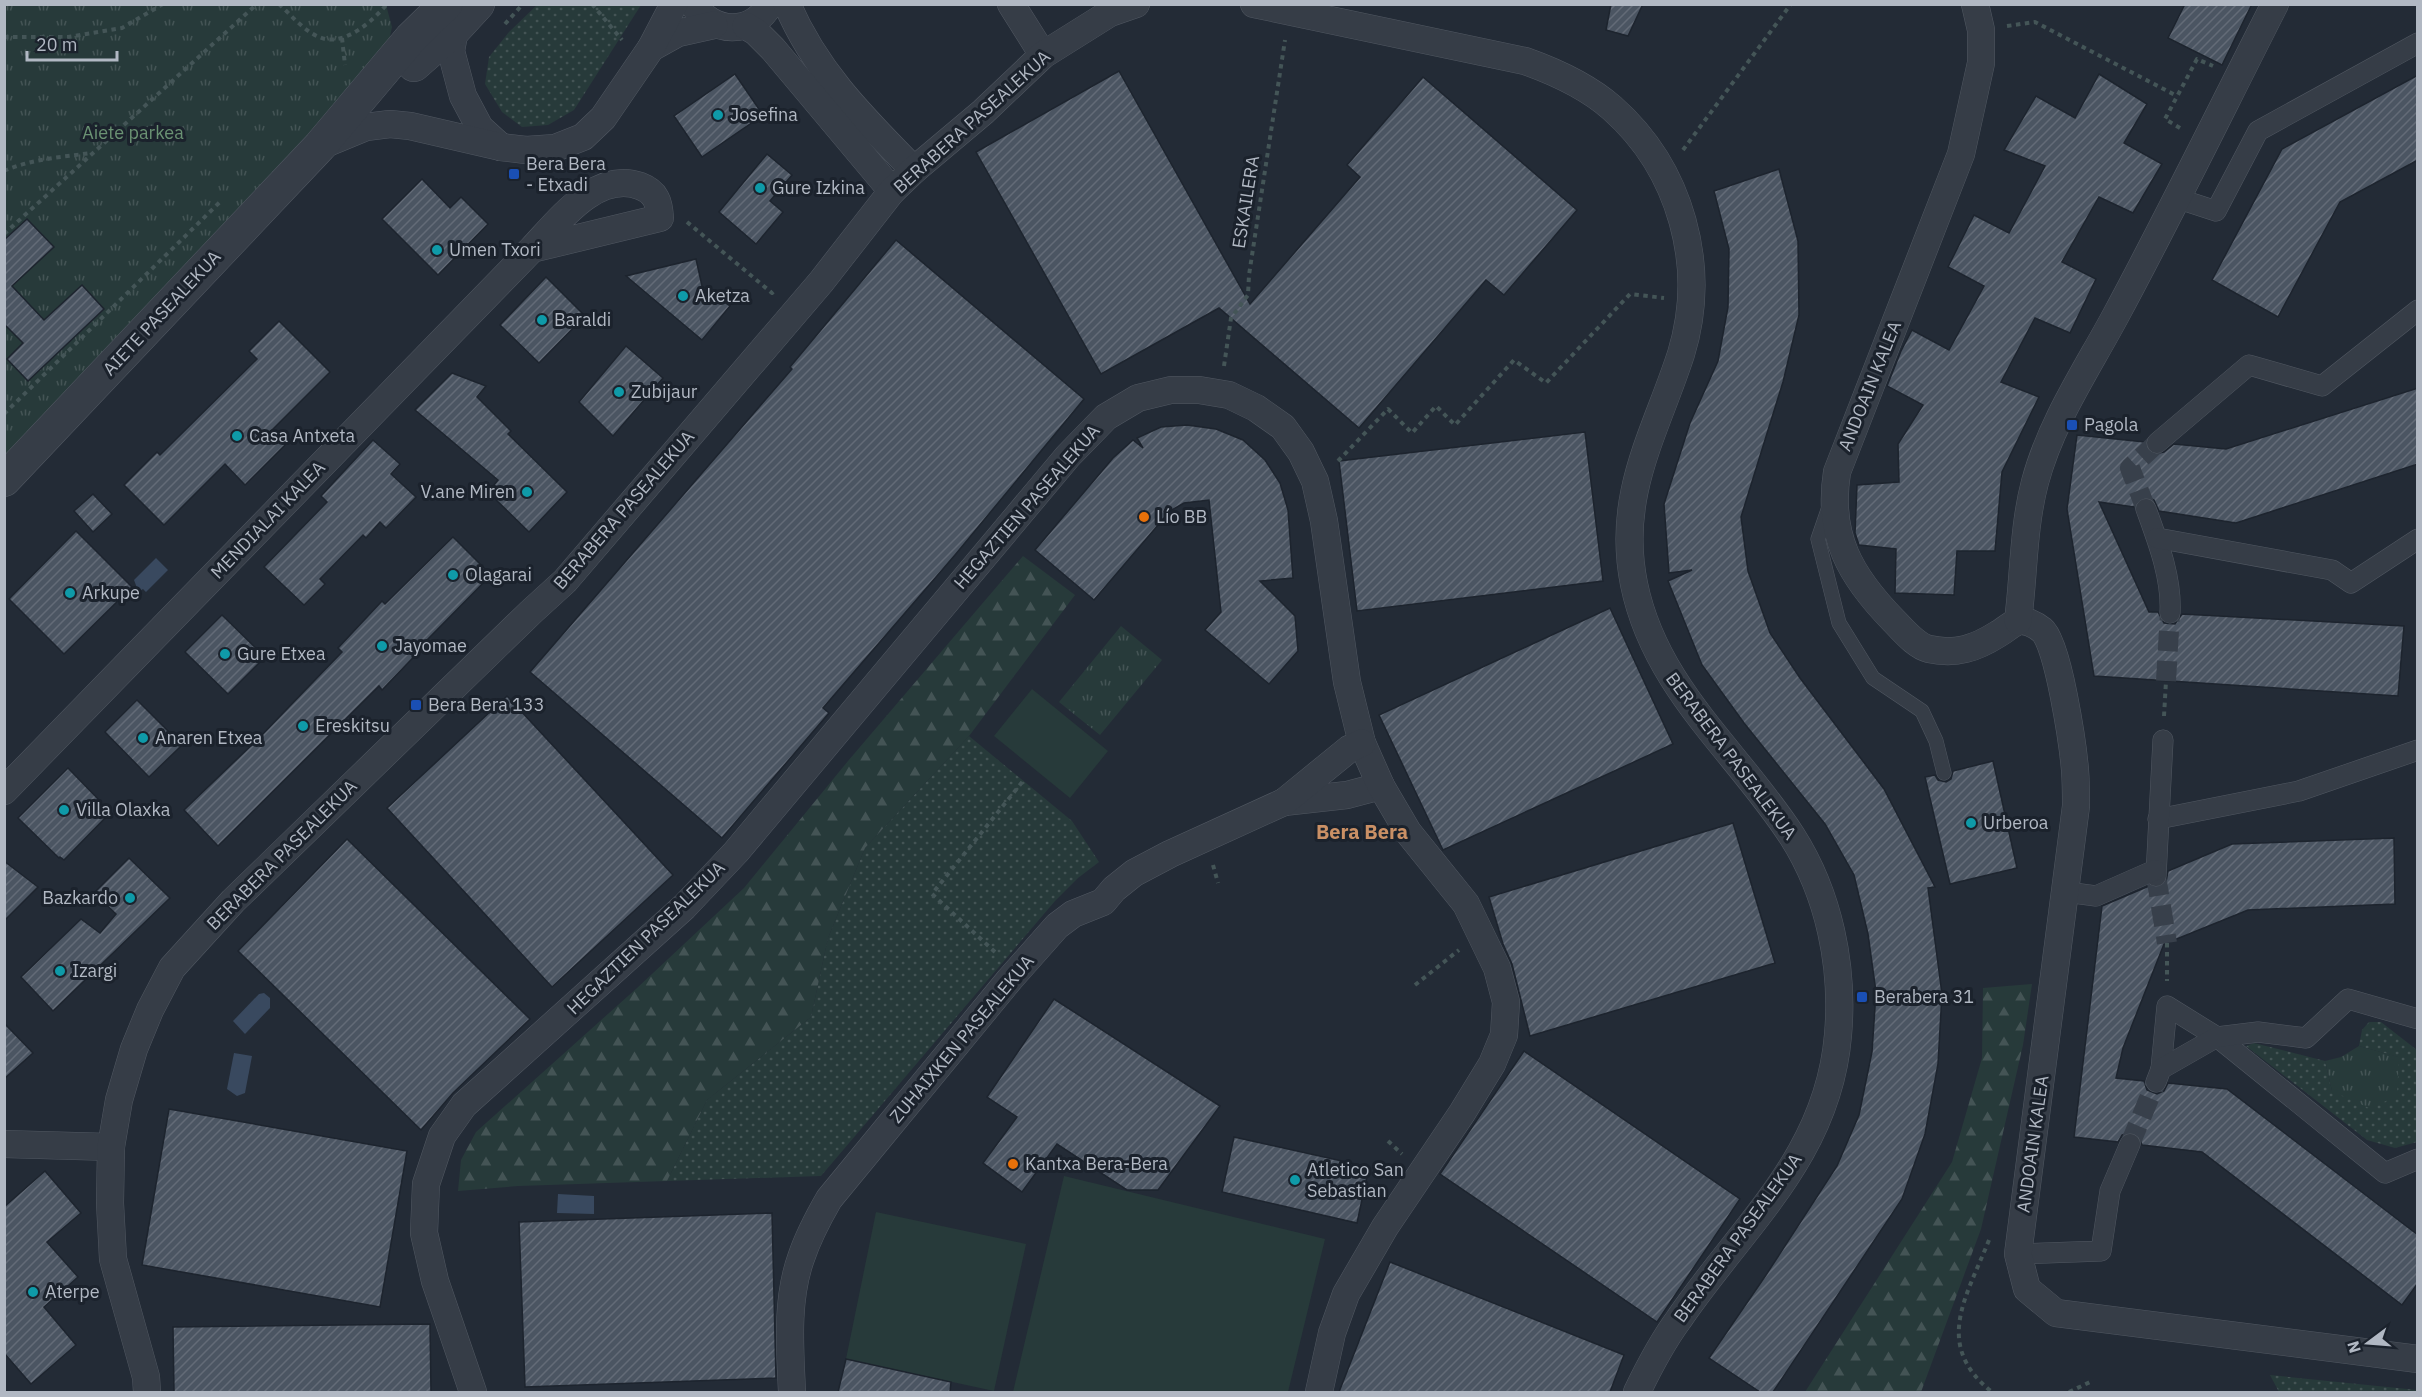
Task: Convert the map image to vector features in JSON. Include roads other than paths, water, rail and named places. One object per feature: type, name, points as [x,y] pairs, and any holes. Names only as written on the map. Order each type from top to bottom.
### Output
[{"type":"street","points":[[411,39],[415,27],[417,4]]},
{"type":"street","name":"AIETE PASEALEKUA","points":[[320,147],[411,39],[478,4]]},
{"type":"street","points":[[320,147],[366,127],[390,124],[526,150],[555,148],[583,137],[603,118],[651,48],[674,4]]},
{"type":"street","points":[[693,4],[702,17],[714,25]]},
{"type":"street","points":[[651,48],[678,33],[714,25],[735,28],[746,26],[760,18],[770,4]]},
{"type":"street","points":[[787,4],[799,34],[838,90],[914,170]]},
{"type":"street","points":[[1011,4],[1043,55]]},
{"type":"street","name":"BERABERA PASEALEKUA","points":[[147,1392],[146,1377],[113,1259],[110,1203],[111,1147],[119,1100],[134,1048],[150,1010],[172,968],[233,901],[565,581],[813,291],[892,191],[983,112],[1043,55],[1110,13],[1136,4]]},
{"type":"street","name":"BERABERA PASEALEKUA","points":[[1254,4],[1525,61],[1555,72],[1584,87],[1611,106],[1654,155],[1680,211],[1688,239],[1691,302],[1680,354],[1635,482],[1630,515],[1633,580],[1640,611],[1651,641],[1666,670],[1683,696],[1772,809],[1792,837],[1809,867],[1832,933],[1838,967],[1840,1002],[1833,1072],[1809,1139],[1792,1170],[1664,1341],[1637,1392]]},
{"type":"street","points":[[2018,621],[2027,522],[2035,482],[2049,442],[2077,383],[2116,315],[2275,4]]},
{"type":"street","points":[[450,17],[451,51],[463,96],[480,128],[501,147]]},
{"type":"street","name":"AIETE PASEALEKUA","points":[[4,480],[320,147],[450,17]]},
{"type":"street","name":"ANDOAIN KALEA","points":[[1978,17],[1981,63],[1961,154],[1916,272],[1852,428],[1837,472],[1834,520],[1854,573],[1881,608],[1908,636],[1926,648],[1947,652],[1966,650],[1982,644],[2018,621],[2032,623],[2045,631],[2050,642],[2070,734],[2076,772],[2076,806],[2018,1254],[2027,1289],[2056,1313],[2418,1359]]},
{"type":"street","points":[[746,26],[756,32],[773,49],[892,191]]},
{"type":"street","points":[[2176,198],[2216,211],[2258,131],[2418,43]]},
{"type":"street","name":"MENDIALAI KALEA","points":[[4,791],[532,249],[576,205],[596,189],[617,183],[633,183],[650,189],[659,201],[660,218],[532,249]]},
{"type":"street","points":[[2157,443],[2249,365],[2322,386],[2418,310]]},
{"type":"street","name":"HEGAZTIEN PASEALEKUA","points":[[473,1392],[435,1281],[424,1233],[426,1184],[442,1136],[464,1105],[684,907],[736,852],[1068,456],[1106,417],[1138,398],[1171,390],[1199,390],[1229,395],[1256,408],[1283,427],[1301,452],[1315,481],[1324,521],[1347,682],[1362,743],[1381,786],[1408,832],[1466,904],[1497,968],[1506,1002],[1504,1035],[1492,1064],[1462,1113],[1385,1227],[1346,1294],[1332,1333],[1319,1392]]},
{"type":"street","points":[[2146,509],[2157,538],[2171,595],[2170,613]]},
{"type":"street","points":[[2157,538],[2262,555],[2332,570],[2351,583],[2418,539]]},
{"type":"street","points":[[2066,892],[2096,896],[2155,873],[2163,740]]},
{"type":"street","name":"ZUHAIXKEN PASEALEKUA","points":[[792,1392],[791,1302],[800,1259],[813,1228],[829,1198],[1010,979],[1057,926],[1073,914],[1103,902],[1113,889],[1134,873],[1284,802],[1349,749],[1362,743]]},
{"type":"street","points":[[2158,819],[2299,791],[2418,750]]},
{"type":"street","name":"ZUHAIXKEN PASEALEKUA","points":[[1284,802],[1347,795],[1381,786]]},
{"type":"street","points":[[2418,1019],[2348,999],[2306,1038],[2258,1032],[2217,1037],[2158,1075],[2167,1006],[2217,1037],[2385,1173],[2418,1160]]},
{"type":"street","points":[[4,1144],[111,1147]]},
{"type":"street","points":[[2018,1254],[2101,1251],[2110,1191],[2130,1144]]},
{"type":"lane","points":[[1834,494],[1818,538],[1839,623],[1873,678],[1922,711],[1936,741],[1944,773]]},
{"type":"water","points":[[156,558],[168,570],[146,592],[143,589],[140,591],[134,580]]},
{"type":"water","points":[[264,993],[270,998],[270,1008],[245,1034],[233,1021],[259,994]]},
{"type":"water","points":[[234,1053],[252,1056],[245,1093],[237,1096],[227,1089]]},
{"type":"water","points":[[558,1194],[594,1196],[594,1214],[557,1213]]},
{"type":"tunnel","points":[[2146,509],[2130,468],[2157,443]]},
{"type":"tunnel","points":[[2166,681],[2170,613]]},
{"type":"tunnel","points":[[2156,876],[2167,943]]},
{"type":"tunnel","points":[[2130,1144],[2156,1082]]},
{"type":"place","name":"Josefina","points":[[718,115]]},
{"type":"place","name":"Bera Bera - Etxadi","points":[[514,174]]},
{"type":"place","name":"Gure Izkina","points":[[760,188]]},
{"type":"place","name":"Umen Txori","points":[[437,250]]},
{"type":"place","name":"Aketza","points":[[683,296]]},
{"type":"place","name":"Baraldi","points":[[542,320]]},
{"type":"place","name":"Zubijaur","points":[[619,392]]},
{"type":"place","name":"Pagola","points":[[2072,425]]},
{"type":"place","name":"Casa Antxeta","points":[[237,436]]},
{"type":"place","name":"V.ane Miren","points":[[527,492]]},
{"type":"place","name":"Lío BB","points":[[1144,517]]},
{"type":"place","name":"Olagarai","points":[[453,575]]},
{"type":"place","name":"Arkupe","points":[[70,593]]},
{"type":"place","name":"Jayomae","points":[[382,646]]},
{"type":"place","name":"Gure Etxea","points":[[225,654]]},
{"type":"place","name":"Bera Bera 133","points":[[416,705]]},
{"type":"place","name":"Ereskitsu","points":[[303,726]]},
{"type":"place","name":"Anaren Etxea","points":[[143,738]]},
{"type":"place","name":"Villa Olaxka","points":[[64,810]]},
{"type":"place","name":"Urberoa","points":[[1971,823]]},
{"type":"place","name":"Bazkardo","points":[[130,898]]},
{"type":"place","name":"Izargi","points":[[60,971]]},
{"type":"place","name":"Berabera 31","points":[[1862,997]]},
{"type":"place","name":"Kantxa Bera-Bera","points":[[1013,1164]]},
{"type":"place","name":"Atletico San Sebastian","points":[[1295,1180]]},
{"type":"place","name":"Aterpe","points":[[33,1292]]},
{"type":"district","name":"Bera Bera","points":[[1362,832]]},
{"type":"park label","name":"Aiete parkea","points":[[133,133]]}]
